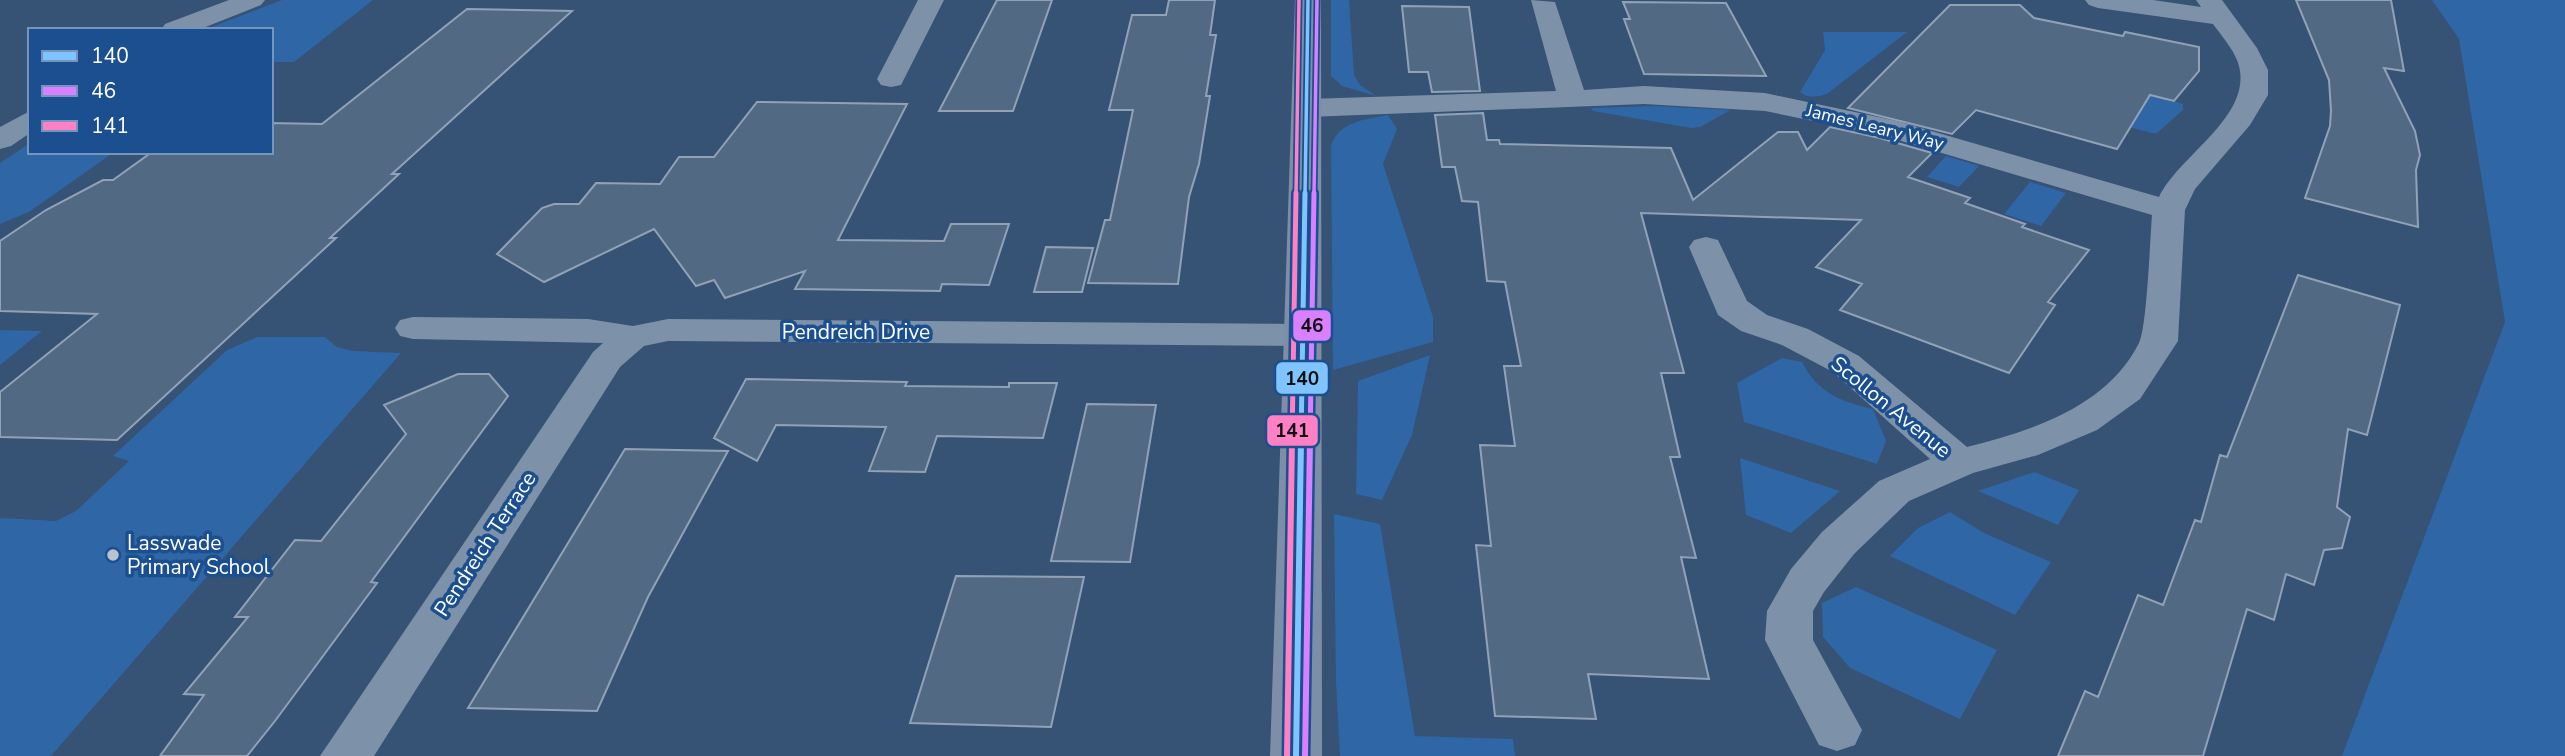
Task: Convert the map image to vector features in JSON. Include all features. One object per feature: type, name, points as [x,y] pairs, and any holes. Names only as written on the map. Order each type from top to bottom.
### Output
[{"type":"main road","points":[[1296,756],[1308,0]]},
{"type":"street","points":[[179,28],[252,0]]},
{"type":"street","points":[[891,79],[931,0]]},
{"type":"street","name":"Scollon Avenue","points":[[1837,730],[1789,640],[1790,611],[1807,581],[1838,543],[1894,491],[1959,463],[2024,446],[2083,421],[2126,390],[2159,341],[2169,210],[2180,186],[2239,119],[2254,95],[2253,70],[2244,48],[2215,9],[2098,0]]},
{"type":"street","points":[[1542,2],[1572,98]]},
{"type":"street","name":"James Leary Way","points":[[1308,108],[1644,95],[1710,97],[1822,112],[1887,127],[2169,210]]},
{"type":"street","points":[[0,140],[28,121]]},
{"type":"street","name":"Scollon Avenue","points":[[1706,247],[1731,307],[1754,323],[1795,337],[1846,364],[1959,463]]},
{"type":"street","name":"Pendreich Drive","points":[[413,328],[589,330],[617,333],[631,338],[668,330],[1302,335]]},
{"type":"street","name":"Pendreich Terrace","points":[[346,756],[606,360],[631,338]]},
{"type":"shaded area","points":[[282,0],[373,0],[294,62],[273,62],[273,28],[209,28]]},
{"type":"shaded area","points":[[1331,0],[1349,0],[1354,75],[1360,85],[1376,96],[1342,86],[1331,76]]},
{"type":"shaded area","points":[[2432,0],[2565,0],[2565,756],[2342,756],[2505,322],[2459,39]]},
{"type":"shaded area","points":[[1823,32],[1907,32],[1827,94],[1809,96],[1800,92],[1825,50]]},
{"type":"shaded area","points":[[2088,77],[2183,104],[2183,110],[2156,134],[2083,115]]},
{"type":"shaded area","points":[[1655,106],[1731,110],[1700,127],[1691,128],[1593,111],[1591,108]]},
{"type":"shaded area","points":[[1388,115],[1397,129],[1383,164],[1433,317],[1433,342],[1333,370],[1331,146],[1340,132],[1353,123]]},
{"type":"shaded area","points":[[28,144],[28,154],[115,154],[110,155],[29,212],[0,224],[0,163]]},
{"type":"shaded area","points":[[1946,156],[1979,166],[1959,187],[1927,177]]},
{"type":"shaded area","points":[[2030,182],[2066,193],[2041,226],[2004,214]]},
{"type":"shaded area","points":[[0,330],[42,331],[0,365]]},
{"type":"shaded area","points":[[257,337],[325,337],[337,347],[353,351],[401,353],[51,756],[0,756],[0,518],[56,521],[76,511],[129,461],[113,456],[227,350]]},
{"type":"shaded area","points":[[1430,355],[1412,435],[1382,500],[1356,494],[1358,381]]},
{"type":"shaded area","points":[[1782,358],[1802,362],[1816,382],[1831,394],[1873,409],[1886,441],[1877,464],[1744,422],[1737,383]]},
{"type":"shaded area","points":[[1740,458],[1840,491],[1791,533],[1746,515]]},
{"type":"shaded area","points":[[2034,472],[2079,490],[2058,525],[1978,491]]},
{"type":"shaded area","points":[[1950,512],[1984,533],[2051,562],[2015,615],[1890,556],[1918,528]]},
{"type":"shaded area","points":[[1334,514],[1380,524],[1415,736],[1513,739],[1515,756],[1340,756],[1336,682]]},
{"type":"shaded area","points":[[1856,587],[1997,650],[1960,719],[1850,668],[1823,637],[1822,603]]},
{"type":"building","points":[[997,0],[1052,0],[1013,111],[939,111]]},
{"type":"building","points":[[1169,0],[1215,0],[1210,35],[1216,35],[1206,96],[1210,96],[1199,164],[1189,197],[1178,284],[1088,283],[1105,220],[1110,220],[1133,110],[1109,110],[1132,15],[1166,15]]},
{"type":"building","points":[[2296,0],[2391,0],[2404,71],[2384,68],[2415,131],[2420,155],[2416,170],[2418,227],[2305,198],[2330,126],[2331,111],[2329,80]]},
{"type":"building","points":[[1623,2],[1726,3],[1766,76],[1644,74],[1624,19],[1630,19]]},
{"type":"building","points":[[1950,5],[2020,5],[2034,18],[2123,36],[2125,32],[2199,47],[2199,71],[2174,101],[2150,95],[2117,149],[1976,110],[1952,134],[1848,108]]},
{"type":"building","points":[[1402,6],[1469,7],[1480,91],[1432,92],[1428,72],[1409,72]]},
{"type":"building","points":[[467,9],[572,11],[392,174],[399,174],[330,238],[336,238],[117,440],[0,437],[0,392],[97,314],[0,311],[0,241],[46,210],[103,180],[113,180],[149,154],[273,154],[273,123],[322,124]]},
{"type":"building","points":[[757,102],[907,104],[838,240],[944,241],[951,224],[1009,224],[989,285],[942,284],[940,291],[795,289],[805,271],[725,298],[714,280],[696,286],[654,229],[544,282],[497,254],[542,208],[554,204],[579,204],[596,183],[660,184],[679,157],[714,157]]},
{"type":"building","points":[[1483,113],[1487,140],[1499,140],[1500,144],[1671,148],[1693,200],[1778,132],[1798,132],[1807,150],[1830,127],[1880,138],[1932,153],[1908,177],[1970,198],[1965,203],[2025,224],[2022,227],[2089,250],[2048,302],[2055,305],[2009,373],[1840,310],[1862,284],[1816,267],[1861,220],[1641,213],[1684,373],[1661,373],[1680,457],[1670,457],[1696,558],[1681,557],[1709,679],[1588,674],[1596,719],[1495,716],[1476,545],[1491,546],[1480,445],[1515,446],[1504,366],[1521,366],[1505,282],[1487,281],[1478,202],[1462,201],[1455,167],[1442,167],[1435,115]]},
{"type":"building","points":[[1046,247],[1093,248],[1082,292],[1034,292]]},
{"type":"building","points":[[2298,275],[2400,305],[2367,435],[2348,429],[2337,507],[2350,517],[2342,548],[2324,550],[2314,585],[2286,574],[2274,620],[2247,609],[2203,756],[2058,756],[2085,691],[2098,697],[2138,595],[2163,605],[2195,520],[2201,522],[2220,455],[2227,457]]},
{"type":"building","points":[[458,374],[489,374],[508,396],[371,582],[377,583],[275,721],[247,756],[160,756],[204,695],[184,694],[248,617],[235,617],[295,540],[321,541],[406,434],[384,405]]},
{"type":"building","points":[[746,379],[907,382],[905,386],[1009,387],[1009,383],[1057,383],[1043,438],[937,436],[925,472],[869,471],[886,427],[776,425],[757,461],[714,438]]},
{"type":"building","points":[[1087,404],[1156,405],[1130,562],[1051,561]]},
{"type":"building","points":[[625,449],[728,451],[648,597],[597,711],[468,708]]},
{"type":"building","points":[[956,576],[1084,577],[1051,727],[910,723]]},
{"type":"transit line","name":"141","points":[[1287,756],[1299,0]]},
{"type":"transit line","name":"140","points":[[1296,756],[1308,0]]},
{"type":"transit line","name":"46","points":[[1305,756],[1317,0]]},
{"type":"place","name":"Lasswade Primary School","points":[[113,555]]}]
